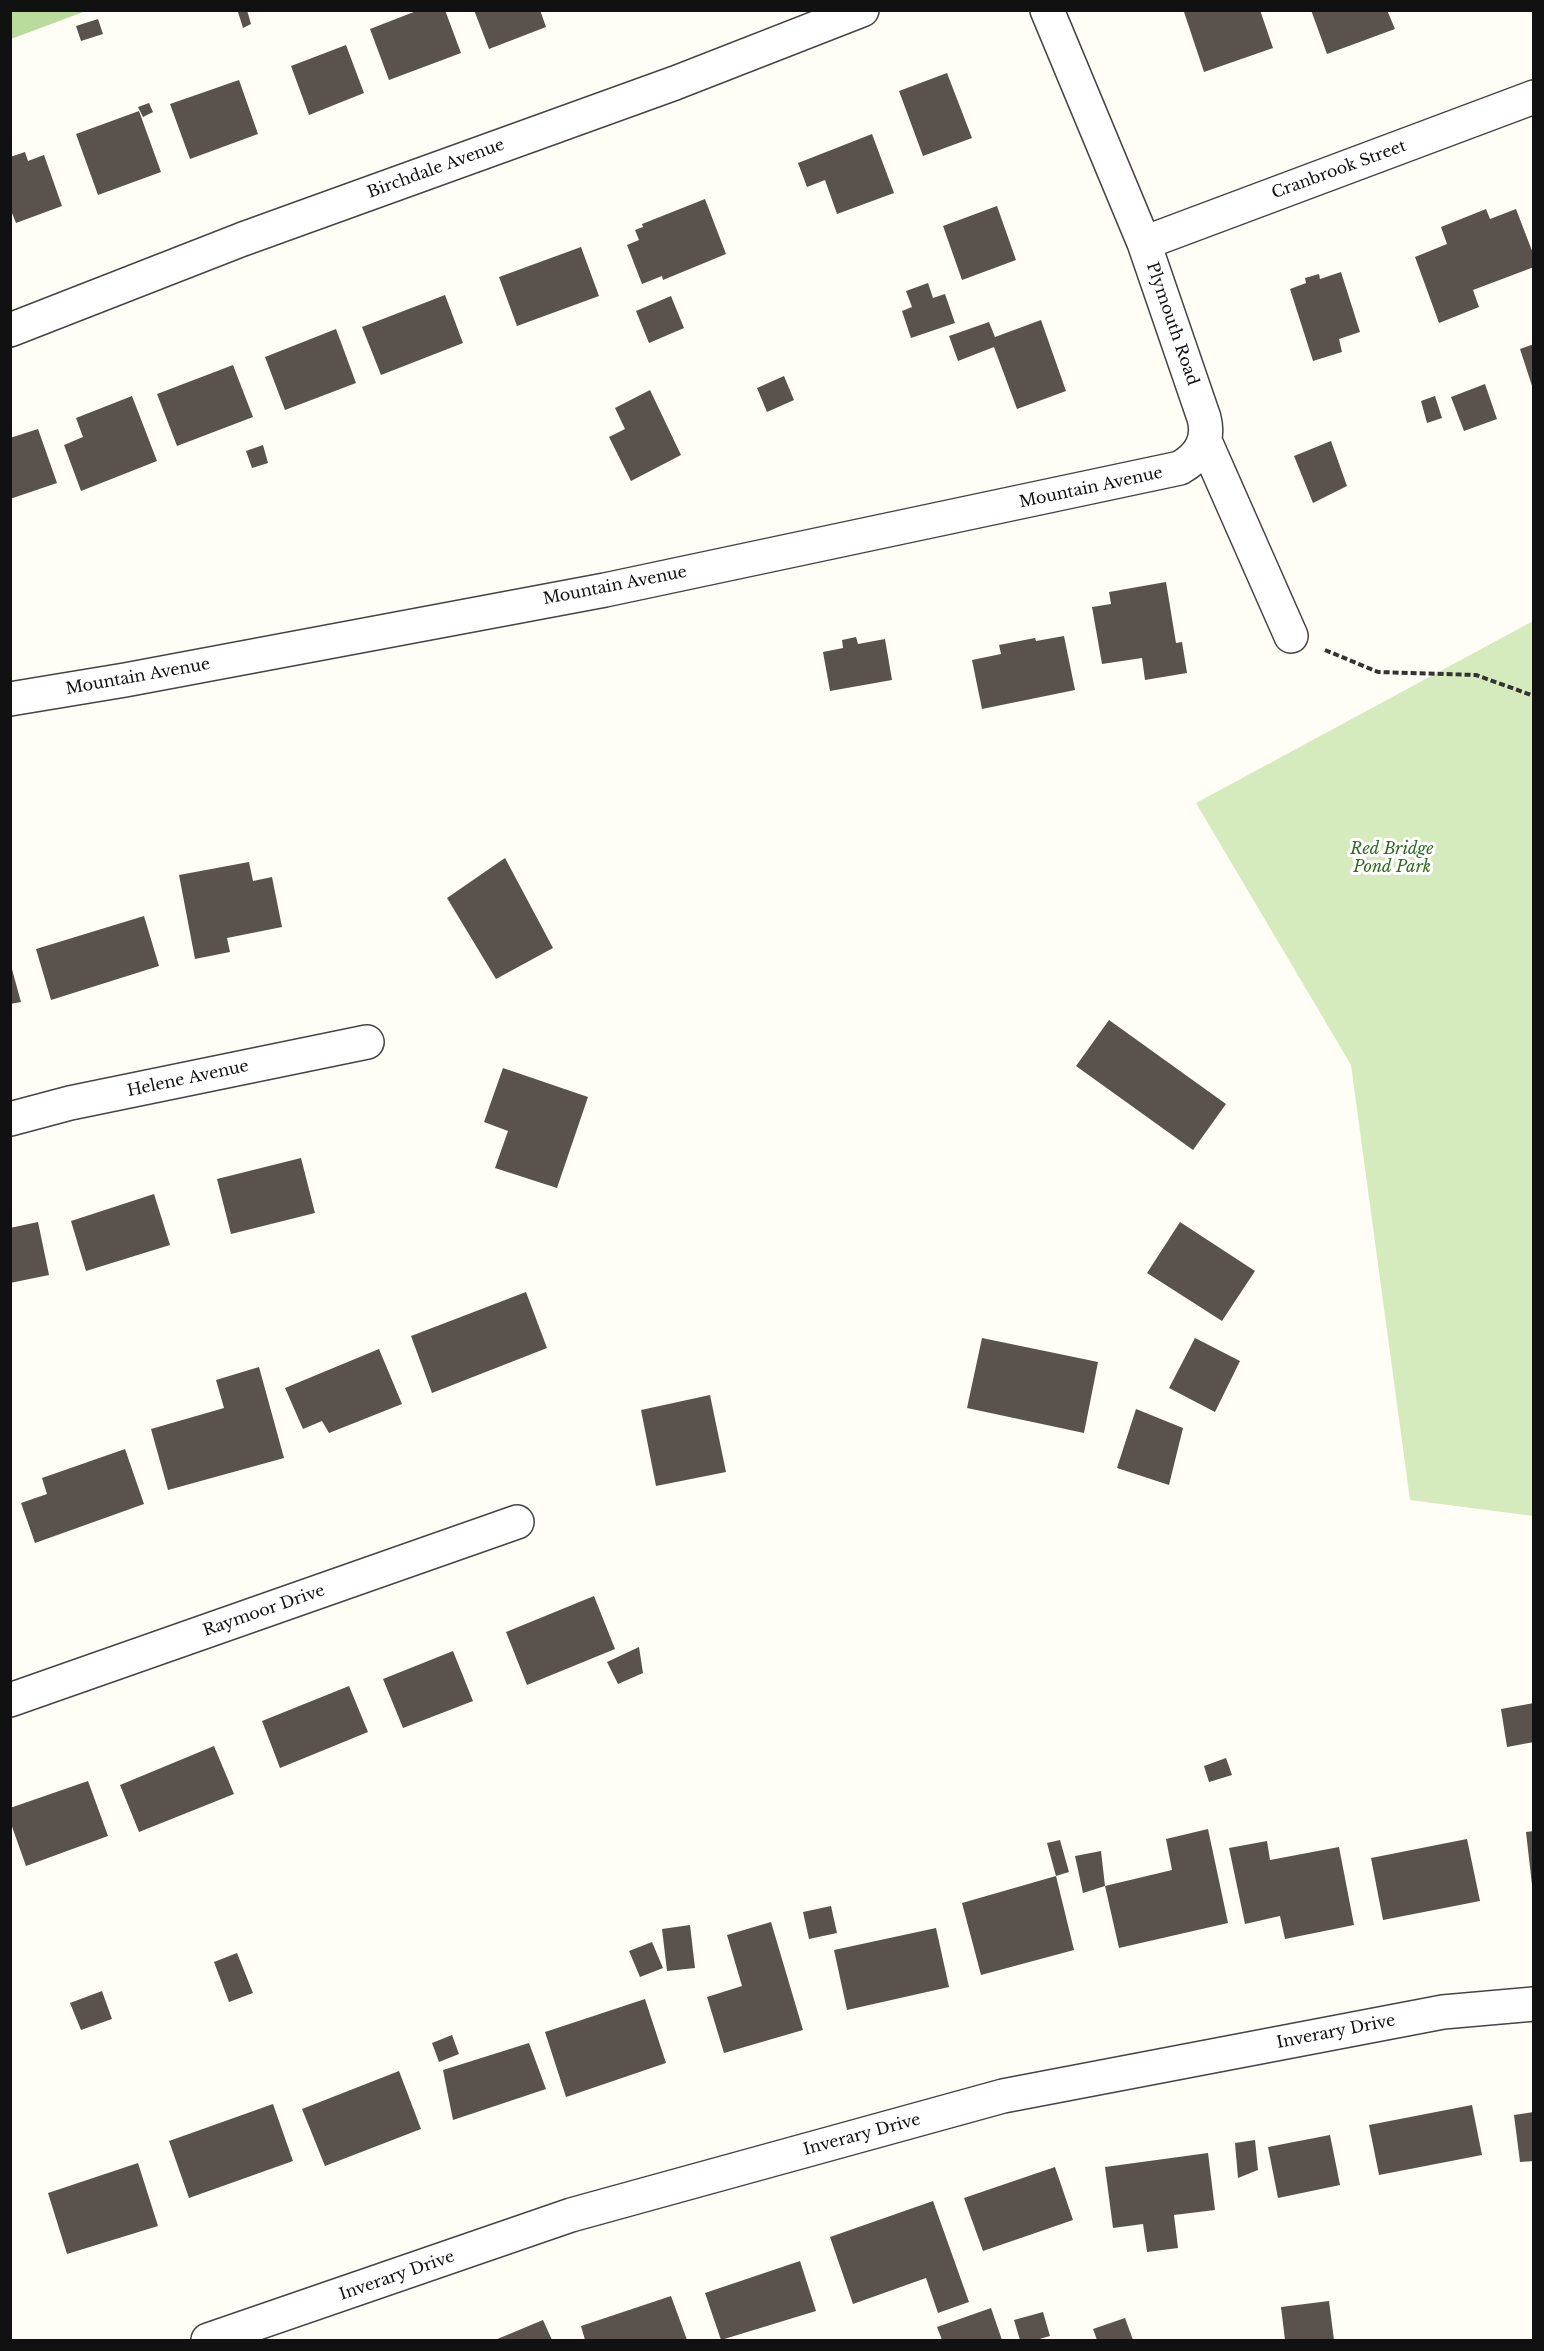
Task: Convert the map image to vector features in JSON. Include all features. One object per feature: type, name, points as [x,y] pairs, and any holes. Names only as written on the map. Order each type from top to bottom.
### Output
[{"type":"street","name":"Birchdale Avenue","points":[[10,330],[243,238],[675,83],[862,10]]},
{"type":"street","name":"Plymouth Road","points":[[1047,10],[1144,243],[1204,418],[1207,430],[1205,441],[1291,636]]},
{"type":"street","name":"Cranbrook Street","points":[[1144,243],[1533,97]]},
{"type":"street","name":"Mountain Avenue","points":[[10,699],[125,681],[605,590],[983,511],[1180,468],[1195,460],[1205,441]]},
{"type":"street","name":"Helene Avenue","points":[[10,1119],[70,1103],[367,1042]]},
{"type":"street","name":"Raymoor Drive","points":[[10,1700],[517,1522]]},
{"type":"street","name":"Inverary Drive","points":[[208,2340],[571,2216],[1003,2096],[1443,2012],[1533,2004]]},
{"type":"path","points":[[1291,636],[1378,672],[1476,675],[1533,696]]},
{"type":"green space","points":[[11,10],[86,10],[86,11],[11,39]]},
{"type":"green space","name":"Red Bridge Pond Park","points":[[1533,621],[1533,1516],[1410,1500],[1351,1065],[1196,803]]},
{"type":"building","points":[[247,10],[251,24],[243,28],[238,12]]},
{"type":"building","points":[[419,10],[445,10],[461,53],[389,80],[370,29]]},
{"type":"building","points":[[474,10],[540,10],[546,27],[489,49]]},
{"type":"building","points":[[1189,10],[1260,10],[1273,48],[1204,72],[1184,12]]},
{"type":"building","points":[[1311,10],[1387,10],[1395,29],[1327,54]]},
{"type":"building","points":[[98,19],[103,34],[81,41],[76,26]]},
{"type":"building","points":[[346,45],[364,93],[309,115],[291,66]]},
{"type":"building","points":[[947,73],[972,138],[923,156],[899,91]]},
{"type":"building","points":[[239,80],[258,134],[190,159],[170,104]]},
{"type":"building","points":[[149,103],[153,112],[143,117],[138,107]]},
{"type":"building","points":[[139,111],[161,172],[98,195],[76,134]]},
{"type":"building","points":[[872,134],[894,193],[837,214],[825,180],[807,187],[798,163]]},
{"type":"building","points":[[25,152],[28,161],[44,155],[62,206],[16,223],[10,208],[10,157]]},
{"type":"building","points":[[705,199],[726,254],[663,280],[662,276],[642,284],[627,245],[639,240],[635,230],[643,227],[642,224]]},
{"type":"building","points":[[997,206],[1016,260],[962,280],[943,226]]},
{"type":"building","points":[[1486,209],[1490,219],[1516,209],[1534,256],[1534,267],[1473,290],[1479,307],[1439,323],[1415,257],[1447,244],[1441,227]]},
{"type":"building","points":[[581,247],[599,296],[517,326],[499,277]]},
{"type":"building","points":[[1341,272],[1360,332],[1339,339],[1342,352],[1313,361],[1290,289],[1306,283],[1305,278],[1319,274],[1320,279]]},
{"type":"building","points":[[928,283],[933,298],[945,294],[955,323],[911,338],[902,311],[912,307],[906,291]]},
{"type":"building","points":[[445,295],[463,343],[381,375],[362,327]]},
{"type":"building","points":[[671,296],[684,328],[649,343],[636,311]]},
{"type":"building","points":[[1041,320],[1066,391],[1017,409],[994,347],[958,361],[949,336],[989,322],[995,337]]},
{"type":"building","points":[[336,329],[356,383],[285,410],[265,357]]},
{"type":"building","points":[[1534,344],[1534,389],[1533,389],[1520,349]]},
{"type":"building","points":[[233,365],[253,417],[177,446],[157,394]]},
{"type":"building","points":[[784,376],[794,400],[767,412],[757,388]]},
{"type":"building","points":[[1485,384],[1497,419],[1464,431],[1451,397]]},
{"type":"building","points":[[650,390],[681,455],[631,481],[609,437],[625,429],[615,408]]},
{"type":"building","points":[[132,396],[157,461],[81,491],[64,445],[83,437],[76,418]]},
{"type":"building","points":[[1435,396],[1442,418],[1427,423],[1421,401]]},
{"type":"building","points":[[38,429],[57,483],[10,499],[10,438]]},
{"type":"building","points":[[1331,441],[1347,486],[1313,503],[1294,456]]},
{"type":"building","points":[[263,445],[268,463],[252,468],[246,451]]},
{"type":"building","points":[[1166,582],[1176,643],[1182,642],[1187,673],[1145,680],[1142,658],[1102,664],[1092,607],[1111,604],[1109,592]]},
{"type":"building","points":[[1064,636],[1075,690],[982,709],[972,660],[1001,654],[999,645],[1035,638],[1036,641]]},
{"type":"building","points":[[856,637],[858,644],[885,639],[892,680],[830,691],[823,652],[843,648],[842,640]]},
{"type":"building","points":[[505,858],[553,948],[496,979],[447,898]]},
{"type":"building","points":[[249,862],[253,881],[272,877],[282,927],[227,938],[230,952],[195,959],[179,875]]},
{"type":"building","points":[[144,916],[159,966],[51,1000],[36,949]]},
{"type":"building","points":[[10,962],[21,1002],[10,1004]]},
{"type":"building","points":[[1109,1020],[1226,1104],[1193,1150],[1076,1066]]},
{"type":"building","points":[[503,1068],[588,1097],[557,1188],[495,1168],[508,1131],[484,1122]]},
{"type":"building","points":[[301,1158],[315,1213],[231,1234],[217,1179]]},
{"type":"building","points":[[154,1194],[170,1245],[86,1271],[71,1221]]},
{"type":"building","points":[[38,1222],[49,1275],[10,1283],[10,1228]]},
{"type":"building","points":[[1180,1222],[1255,1271],[1222,1321],[1147,1273]]},
{"type":"building","points":[[526,1292],[547,1348],[432,1393],[411,1336]]},
{"type":"building","points":[[982,1338],[1098,1362],[1084,1433],[967,1408]]},
{"type":"building","points":[[1195,1338],[1240,1361],[1215,1412],[1169,1388]]},
{"type":"building","points":[[379,1349],[402,1404],[329,1433],[322,1421],[303,1429],[285,1388]]},
{"type":"building","points":[[259,1367],[284,1458],[168,1490],[151,1429],[224,1408],[216,1380]]},
{"type":"building","points":[[710,1395],[726,1472],[656,1486],[641,1410]]},
{"type":"building","points":[[1136,1409],[1183,1428],[1169,1485],[1117,1468]]},
{"type":"building","points":[[125,1449],[144,1504],[35,1543],[21,1503],[47,1494],[42,1478]]},
{"type":"building","points":[[594,1596],[615,1649],[527,1685],[506,1632]]},
{"type":"building","points":[[639,1647],[643,1673],[618,1684],[607,1662]]},
{"type":"building","points":[[453,1651],[473,1701],[403,1728],[383,1679]]},
{"type":"building","points":[[349,1686],[368,1732],[280,1768],[262,1721]]},
{"type":"building","points":[[1534,1703],[1534,1742],[1507,1747],[1501,1709]]},
{"type":"building","points":[[214,1746],[234,1794],[139,1832],[120,1785]]},
{"type":"building","points":[[1226,1758],[1232,1775],[1209,1782],[1204,1766]]},
{"type":"building","points":[[88,1781],[108,1836],[26,1866],[10,1821],[10,1808]]},
{"type":"building","points":[[1208,1829],[1228,1923],[1119,1948],[1105,1886],[1172,1870],[1166,1839]]},
{"type":"building","points":[[1534,1831],[1534,1885],[1532,1885],[1526,1832]]},
{"type":"building","points":[[1467,1839],[1480,1901],[1383,1920],[1371,1858]]},
{"type":"building","points":[[1060,1840],[1069,1872],[1056,1876],[1047,1843]]},
{"type":"building","points":[[1267,1841],[1270,1860],[1339,1847],[1354,1925],[1285,1939],[1280,1916],[1245,1924],[1229,1848]]},
{"type":"building","points":[[1101,1851],[1105,1886],[1083,1893],[1075,1856]]},
{"type":"building","points":[[1056,1876],[1074,1950],[981,1975],[962,1903]]},
{"type":"building","points":[[831,1906],[837,1933],[809,1939],[803,1912]]},
{"type":"building","points":[[771,1922],[803,2030],[724,2053],[707,1997],[742,1986],[727,1935]]},
{"type":"building","points":[[690,1925],[695,1968],[667,1971],[662,1929]]},
{"type":"building","points":[[936,1928],[949,1987],[847,2010],[834,1950]]},
{"type":"building","points":[[652,1942],[663,1968],[640,1977],[629,1951]]},
{"type":"building","points":[[237,1953],[253,1993],[229,2002],[214,1962]]},
{"type":"building","points":[[102,1991],[112,2019],[81,2030],[70,2003]]},
{"type":"building","points":[[645,1999],[666,2063],[566,2097],[545,2032]]},
{"type":"building","points":[[452,2035],[459,2054],[439,2062],[432,2043]]},
{"type":"building","points":[[529,2043],[546,2089],[453,2120],[443,2070]]},
{"type":"building","points":[[399,2071],[421,2129],[325,2166],[302,2109]]},
{"type":"building","points":[[273,2104],[293,2161],[189,2198],[169,2141]]},
{"type":"building","points":[[1472,2105],[1482,2155],[1379,2175],[1369,2125]]},
{"type":"building","points":[[1534,2112],[1534,2161],[1520,2162],[1514,2115]]},
{"type":"building","points":[[1330,2135],[1340,2185],[1278,2198],[1268,2147]]},
{"type":"building","points":[[1255,2140],[1258,2170],[1238,2178],[1235,2143]]},
{"type":"building","points":[[1208,2153],[1215,2210],[1174,2215],[1178,2248],[1147,2252],[1143,2224],[1113,2228],[1105,2167]]},
{"type":"building","points":[[138,2163],[158,2226],[67,2254],[48,2193]]},
{"type":"building","points":[[1055,2167],[1073,2220],[983,2251],[964,2198]]},
{"type":"building","points":[[933,2201],[969,2302],[938,2313],[926,2278],[853,2304],[830,2237]]},
{"type":"building","points":[[800,2261],[816,2311],[721,2340],[705,2293]]},
{"type":"building","points":[[671,2296],[687,2340],[585,2340],[581,2326]]},
{"type":"building","points":[[1329,2301],[1334,2340],[1285,2340],[1281,2307]]},
{"type":"building","points":[[991,2308],[1002,2340],[942,2340],[937,2327]]},
{"type":"building","points":[[1043,2312],[1050,2336],[1036,2340],[1020,2340],[1014,2320]]},
{"type":"building","points":[[1125,2318],[1133,2340],[1097,2340],[1093,2329]]},
{"type":"building","points":[[543,2320],[552,2340],[495,2340]]}]
